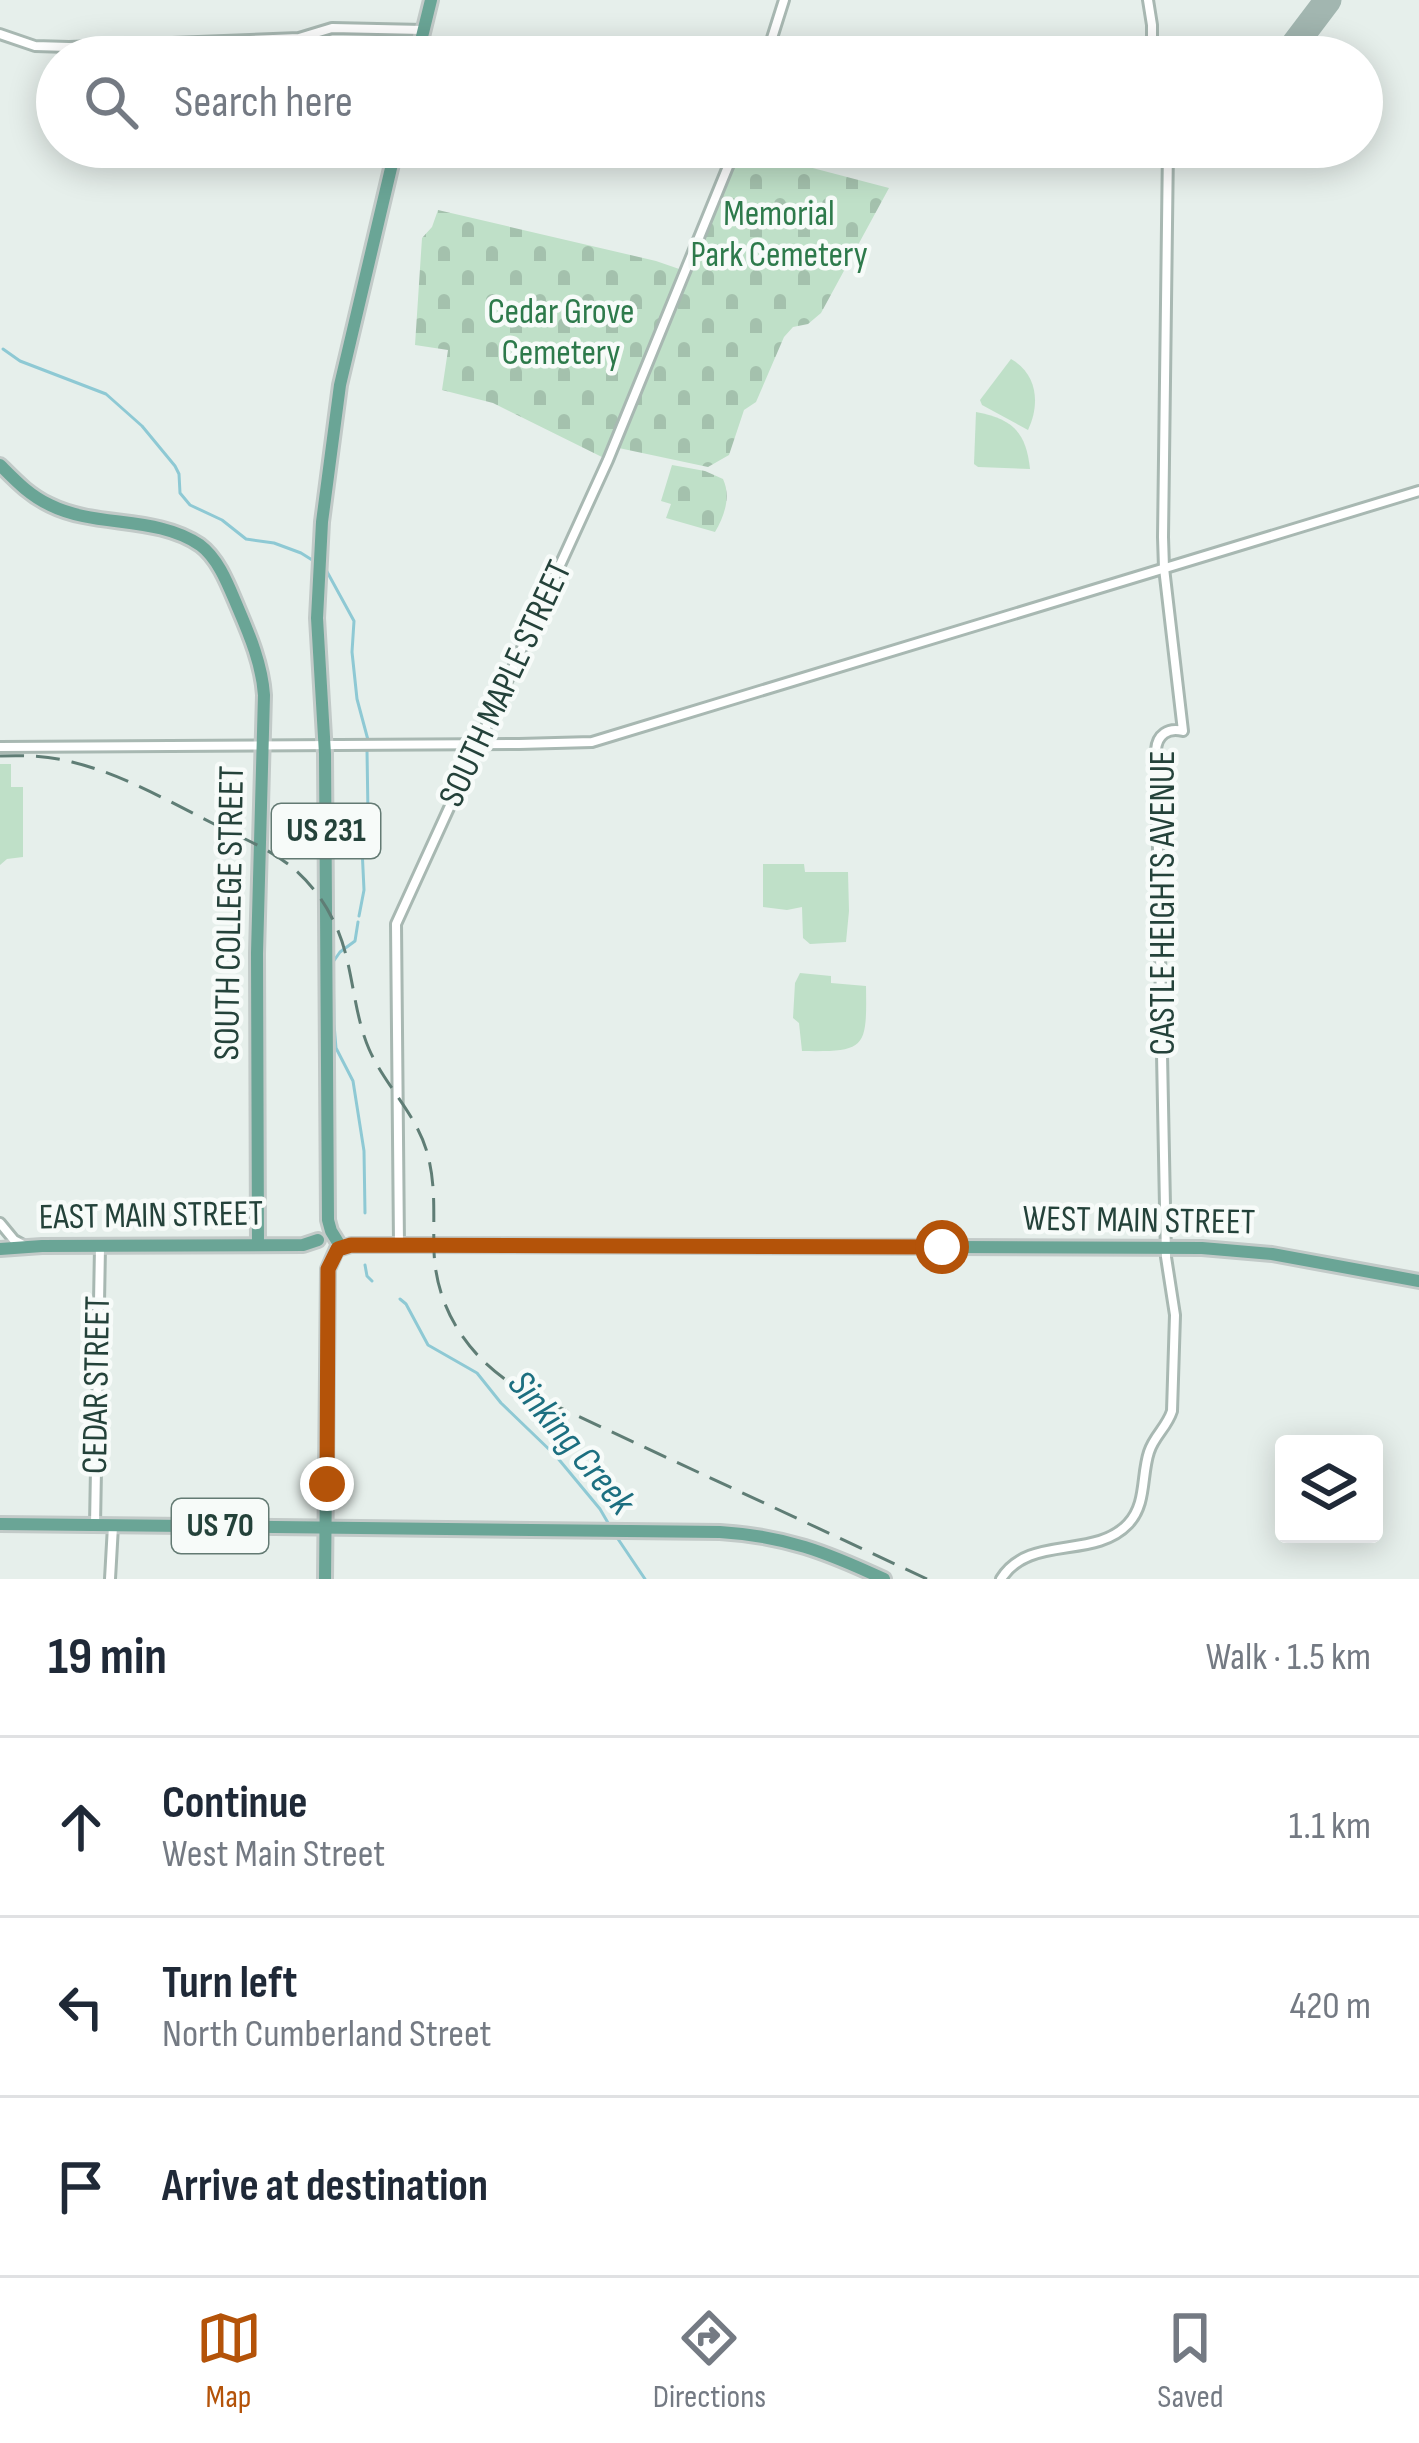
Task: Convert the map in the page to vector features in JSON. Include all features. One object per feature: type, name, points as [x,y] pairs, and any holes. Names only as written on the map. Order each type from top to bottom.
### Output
[{"type":"main road","points":[[423,36],[434,0]]},
{"type":"main road","points":[[426,36],[434,0]]},
{"type":"main road","name":"US 231","points":[[325,1579],[328,1220],[318,587],[325,489],[340,385],[394,168]]},
{"type":"main road","name":"SOUTH COLLEGE STREET","points":[[0,465],[20,486],[56,508],[159,530],[199,544],[230,587],[254,648],[263,680],[258,1245]]},
{"type":"main road","name":"WEST MAIN STREET","points":[[328,1245],[1166,1247],[1254,1252],[1419,1281]]},
{"type":"main road","name":"EAST MAIN STREET","points":[[0,1249],[328,1245]]},
{"type":"main road","name":"US 70","points":[[0,1524],[720,1532],[813,1548],[884,1579]]},
{"type":"street","points":[[773,36],[784,0]]},
{"type":"street","points":[[1148,0],[1152,36]]},
{"type":"street","points":[[306,36],[332,28],[423,31]]},
{"type":"street","points":[[0,34],[36,46]]},
{"type":"street","name":"SOUTH MAPLE STREET","points":[[399,1245],[396,924],[628,415],[728,168]]},
{"type":"street","name":"CASTLE HEIGHTS AVENUE","points":[[1166,1247],[1156,750],[1162,734],[1183,731],[1164,568],[1168,168]]},
{"type":"street","points":[[0,747],[584,743],[1419,491]]},
{"type":"street","points":[[0,1223],[27,1247]]},
{"type":"street","name":"CEDAR STREET","points":[[94,1525],[100,1245]]},
{"type":"street","points":[[1001,1579],[1024,1557],[1111,1536],[1126,1527],[1138,1510],[1148,1453],[1172,1411],[1175,1316],[1166,1247]]},
{"type":"street","points":[[110,1579],[113,1525]]},
{"type":"green space","points":[[728,168],[812,168],[889,188],[821,313],[784,337],[756,402],[744,410],[729,455],[708,467],[614,447],[608,460],[493,403],[442,390],[448,350],[415,345],[422,238],[438,210],[685,271]]},
{"type":"green space","points":[[1011,359],[1027,373],[1034,391],[1028,430],[980,400]]},
{"type":"green space","points":[[976,412],[1015,429],[1025,445],[1030,469],[974,464]]},
{"type":"green space","points":[[672,465],[723,479],[726,505],[715,532],[666,518],[671,504],[661,501]]},
{"type":"green space","points":[[0,764],[11,764],[11,787],[23,787],[23,857],[0,865]]},
{"type":"green space","points":[[763,864],[804,864],[805,872],[848,872],[846,942],[810,944],[803,938],[802,907],[763,907]]},
{"type":"green space","points":[[800,973],[831,976],[831,983],[866,986],[865,1023],[858,1043],[839,1050],[802,1051],[799,1023],[793,1018]]},
{"type":"waterway","name":"Sinking Creek","points":[[3,349],[20,361],[106,394],[142,426],[175,466],[180,493],[190,505],[222,520],[246,539],[274,543],[317,563]]},
{"type":"waterway","name":"Sinking Creek","points":[[325,568],[354,621],[357,699],[368,740]]},
{"type":"waterway","name":"Sinking Creek","points":[[359,916],[368,814],[367,750]]},
{"type":"waterway","name":"Sinking Creek","points":[[358,922],[355,941],[333,962],[334,1024],[336,1048],[353,1081],[364,1151],[365,1213]]},
{"type":"waterway","name":"Sinking Creek","points":[[365,1265],[372,1281]]},
{"type":"waterway","name":"Sinking Creek","points":[[400,1299],[428,1345],[477,1373],[556,1456],[611,1528]]},
{"type":"waterway","name":"Sinking Creek","points":[[616,1536],[645,1579]]},
{"type":"runway","points":[[1301,36],[1328,0]]},
{"type":"railway","points":[[0,756],[63,760],[127,781],[265,849],[315,891],[339,934],[369,1049],[425,1144],[433,1183],[434,1251],[441,1294],[460,1332],[487,1364],[522,1390],[927,1579]]},
{"type":"route","points":[[327,1484],[328,1269],[338,1249],[351,1245],[942,1247]]},
{"type":"park label","name":"Memorial Park Cemetery","points":[[779,234]]},
{"type":"park label","name":"Cedar Grove Cemetery","points":[[561,332]]}]
